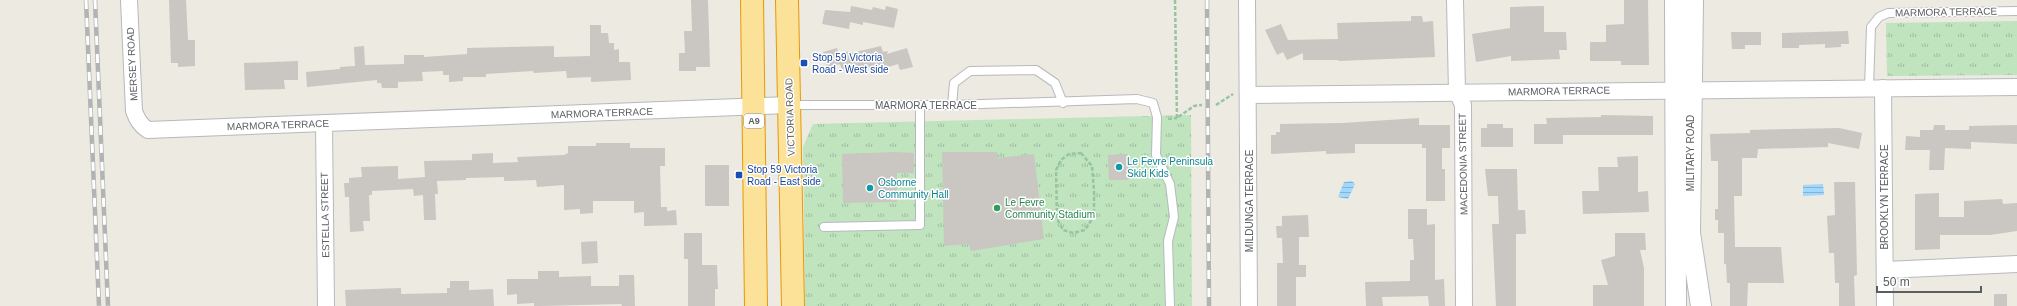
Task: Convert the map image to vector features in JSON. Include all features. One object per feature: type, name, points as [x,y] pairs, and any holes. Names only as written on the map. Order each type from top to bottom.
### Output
[{"type":"highway","points":[[753,7],[787,7]]},
{"type":"highway","name":"A9","points":[[753,7],[756,306]]},
{"type":"highway","name":"VICTORIA ROAD","points":[[787,7],[792,306]]},
{"type":"street","name":"MERSEY ROAD","points":[[129,0],[134,111],[142,126]]},
{"type":"street","name":"MILDUNGA TERRACE","points":[[1247,0],[1241,94],[1249,306]]},
{"type":"street","name":"MACEDONIA STREET","points":[[1455,0],[1457,92],[1463,105],[1464,306]]},
{"type":"street","name":"MILITARY ROAD","points":[[1675,0],[1683,90],[1690,233],[1701,306]]},
{"type":"street","name":"MILITARY ROAD","points":[[1676,306],[1683,90],[1693,0]]},
{"type":"street","name":"MARMORA TERRACE","points":[[1241,94],[2017,87]]},
{"type":"street","name":"BROOKLYN TERRACE","points":[[1876,88],[1885,270],[1885,306]]},
{"type":"street","name":"MARMORA TERRACE","points":[[142,126],[148,130],[163,130],[789,105]]},
{"type":"street","name":"ESTELLA STREET","points":[[324,123],[326,306]]},
{"type":"street","points":[[1885,270],[2017,264]]},
{"type":"lane","name":"MARMORA TERRACE","points":[[1876,88],[1871,27],[1879,17],[1888,13],[2017,10]]},
{"type":"lane","points":[[952,105],[954,83],[970,71],[1036,70],[1055,82],[1063,103]]},
{"type":"lane","name":"MARMORA TERRACE","points":[[789,105],[952,105],[1063,103],[1137,99],[1152,104],[1157,117],[1156,155],[1170,184],[1174,217],[1168,241],[1170,306]]},
{"type":"lane","points":[[824,226],[920,225],[920,105]]},
{"type":"path","points":[[1175,0],[1177,118]]},
{"type":"path","points":[[1216,105],[1241,94]]},
{"type":"path","points":[[1163,119],[1177,118],[1194,106],[1202,105]]},
{"type":"path","points":[[1081,153],[1092,166],[1094,191],[1094,216],[1085,230],[1073,233],[1063,230],[1057,218],[1056,170],[1061,160],[1069,154],[1081,153]]},
{"type":"green space","points":[[2017,21],[2017,75],[1887,76],[1886,23]]},
{"type":"green space","points":[[1191,115],[1192,306],[805,306],[803,147],[813,124]]},
{"type":"water","points":[[1352,181],[1355,184],[1348,199],[1338,197],[1344,182]]},
{"type":"water","points":[[1823,184],[1824,195],[1803,196],[1803,185]]},
{"type":"building","points":[[169,0],[186,0],[188,40],[195,40],[195,66],[178,67],[178,63],[171,63]]},
{"type":"building","points":[[691,0],[708,0],[710,67],[696,67],[696,71],[679,71],[679,53],[685,53],[684,31],[692,31]]},
{"type":"building","points":[[1624,0],[1648,0],[1649,65],[1621,65],[1621,61],[1590,61],[1590,42],[1606,42],[1606,25],[1624,24]]},
{"type":"building","points":[[851,6],[872,10],[873,7],[885,10],[886,6],[898,9],[894,28],[863,22],[863,25],[850,22],[849,29],[822,24],[825,10],[850,12]]},
{"type":"building","points":[[1544,6],[1544,32],[1566,32],[1567,50],[1559,50],[1560,59],[1511,61],[1511,56],[1476,62],[1472,34],[1510,28],[1510,7]]},
{"type":"building","points":[[1411,16],[1422,16],[1423,22],[1433,21],[1435,57],[1339,61],[1303,60],[1303,53],[1287,60],[1283,52],[1277,55],[1265,30],[1281,24],[1288,40],[1338,39],[1337,23],[1411,21]]},
{"type":"building","points":[[590,25],[601,25],[601,33],[608,33],[609,43],[614,43],[614,50],[619,49],[619,62],[630,62],[631,80],[591,82],[591,77],[567,78],[566,71],[534,73],[533,71],[486,74],[486,77],[463,77],[463,81],[449,82],[449,75],[443,75],[443,71],[422,72],[423,81],[398,82],[398,88],[382,88],[381,83],[377,83],[377,80],[307,87],[306,72],[355,66],[354,47],[364,46],[365,65],[404,64],[404,55],[424,55],[424,57],[467,54],[467,48],[554,46],[554,57],[590,56]]},
{"type":"building","points":[[1848,31],[1849,44],[1841,44],[1841,47],[1825,48],[1825,44],[1799,45],[1799,48],[1782,48],[1782,33]]},
{"type":"building","points":[[1731,32],[1761,32],[1761,45],[1745,45],[1745,49],[1732,49]]},
{"type":"building","points":[[881,46],[883,52],[888,51],[887,54],[907,48],[913,67],[900,70],[898,64],[885,68],[884,64],[856,72],[855,66],[842,70],[840,64],[827,68],[823,52],[837,48],[839,54],[850,51],[851,53]]},
{"type":"building","points":[[298,61],[298,80],[284,80],[285,89],[245,90],[244,63]]},
{"type":"building","points":[[1601,115],[1653,116],[1653,135],[1563,135],[1563,144],[1534,144],[1534,124],[1547,124],[1546,118],[1601,117]]},
{"type":"building","points":[[1419,118],[1419,125],[1450,125],[1450,148],[1442,148],[1442,169],[1445,169],[1445,201],[1426,201],[1426,148],[1422,148],[1422,144],[1355,144],[1355,153],[1326,154],[1326,151],[1271,154],[1271,135],[1276,135],[1276,132],[1280,132],[1280,124],[1342,123]]},
{"type":"building","points":[[1487,124],[1503,124],[1503,128],[1513,128],[1513,147],[1481,147],[1481,128],[1487,128]]},
{"type":"building","points":[[1934,125],[1945,125],[1945,130],[1969,130],[1969,126],[2017,125],[2017,144],[1971,142],[1971,149],[1945,148],[1944,170],[1929,170],[1930,150],[1905,150],[1906,136],[1920,137],[1920,130],[1933,130]]},
{"type":"building","points":[[1839,128],[1862,133],[1859,149],[1828,143],[1828,147],[1758,149],[1757,158],[1742,158],[1742,196],[1734,196],[1735,247],[1781,247],[1784,283],[1748,283],[1747,306],[1730,306],[1730,283],[1727,283],[1726,264],[1724,264],[1724,233],[1718,233],[1718,220],[1715,220],[1715,209],[1718,209],[1718,161],[1711,161],[1710,134],[1750,133],[1750,130]]},
{"type":"building","points":[[596,143],[630,143],[630,148],[665,148],[665,166],[660,166],[661,207],[667,207],[667,211],[676,210],[677,225],[644,226],[644,212],[634,213],[634,201],[593,201],[593,213],[580,214],[580,209],[564,210],[564,185],[537,187],[536,180],[504,181],[504,177],[466,178],[466,180],[437,181],[438,194],[435,194],[436,220],[424,220],[423,195],[414,196],[413,189],[372,191],[372,195],[369,195],[370,221],[363,221],[364,231],[350,232],[349,197],[345,197],[344,183],[349,183],[349,178],[362,177],[361,167],[398,166],[398,179],[425,177],[424,161],[472,160],[472,154],[493,153],[493,163],[518,162],[517,157],[564,155],[568,153],[568,146],[596,146]]},
{"type":"building","name":"Osborne Community Hall","points":[[896,152],[914,153],[914,173],[897,173],[897,202],[843,203],[842,154]]},
{"type":"building","points":[[942,152],[997,152],[998,158],[1034,154],[1044,239],[971,251],[969,244],[944,246]]},
{"type":"building","name":"Le Fevre Peninsula Skid Kids","points":[[1128,154],[1129,180],[1109,180],[1108,155]]},
{"type":"building","points":[[1638,156],[1638,192],[1648,191],[1649,212],[1583,214],[1582,191],[1599,191],[1598,167],[1618,167],[1617,157]]},
{"type":"building","points":[[705,165],[729,165],[729,206],[705,206]]},
{"type":"building","points":[[1485,169],[1517,169],[1518,210],[1525,210],[1526,234],[1516,234],[1516,306],[1496,306],[1492,224],[1499,224],[1498,196],[1488,196]]},
{"type":"building","points":[[1834,182],[1855,182],[1857,275],[1854,276],[1855,306],[1839,306],[1839,283],[1835,283],[1834,253],[1829,253],[1827,216],[1835,215]]},
{"type":"building","points":[[1939,193],[1939,217],[1964,217],[1964,201],[2002,199],[2003,204],[2017,203],[2017,231],[1990,235],[1940,235],[1940,249],[1915,250],[1915,194]]},
{"type":"building","points":[[1408,209],[1427,209],[1427,225],[1435,224],[1435,280],[1444,279],[1445,306],[1429,306],[1428,296],[1382,297],[1383,306],[1366,306],[1365,282],[1410,281],[1410,260],[1414,260],[1413,239],[1408,239]]},
{"type":"building","points":[[1308,215],[1309,237],[1299,237],[1299,265],[1306,265],[1306,277],[1296,277],[1296,306],[1277,306],[1277,263],[1283,263],[1282,238],[1277,238],[1276,226],[1282,226],[1282,216]]},
{"type":"building","points":[[684,233],[702,233],[702,265],[717,265],[718,289],[715,289],[715,306],[688,306],[688,259],[684,259]]},
{"type":"building","points":[[1615,233],[1645,233],[1646,250],[1640,250],[1644,268],[1644,306],[1593,306],[1593,285],[1608,285],[1601,260],[1615,256]]},
{"type":"building","points":[[597,241],[598,263],[582,264],[581,242]]},
{"type":"building","points":[[538,271],[559,271],[559,277],[591,276],[591,286],[619,286],[619,275],[634,275],[635,306],[622,306],[621,304],[534,306],[534,303],[517,304],[517,294],[507,295],[507,279],[538,279]]},
{"type":"building","points":[[450,281],[469,281],[469,290],[493,289],[494,306],[346,306],[345,290],[401,288],[401,294],[447,293],[447,288],[450,288]]},
{"type":"building","points":[[1994,294],[2007,294],[2007,306],[1994,306]]},
{"type":"railway","points":[[86,0],[99,306]]},
{"type":"railway","points":[[95,0],[108,306]]},
{"type":"railway","points":[[1207,0],[1209,306]]},
{"type":"place","name":"Stop 59 Victoria Road - West side","points":[[804,63]]},
{"type":"place","name":"Le Fevre Peninsula Skid Kids","points":[[1119,167]]},
{"type":"place","name":"Stop 59 Victoria Road - East side","points":[[739,175]]},
{"type":"place","name":"Osborne Community Hall","points":[[870,188]]},
{"type":"place","name":"Le Fevre Community Stadium","points":[[997,208]]}]
